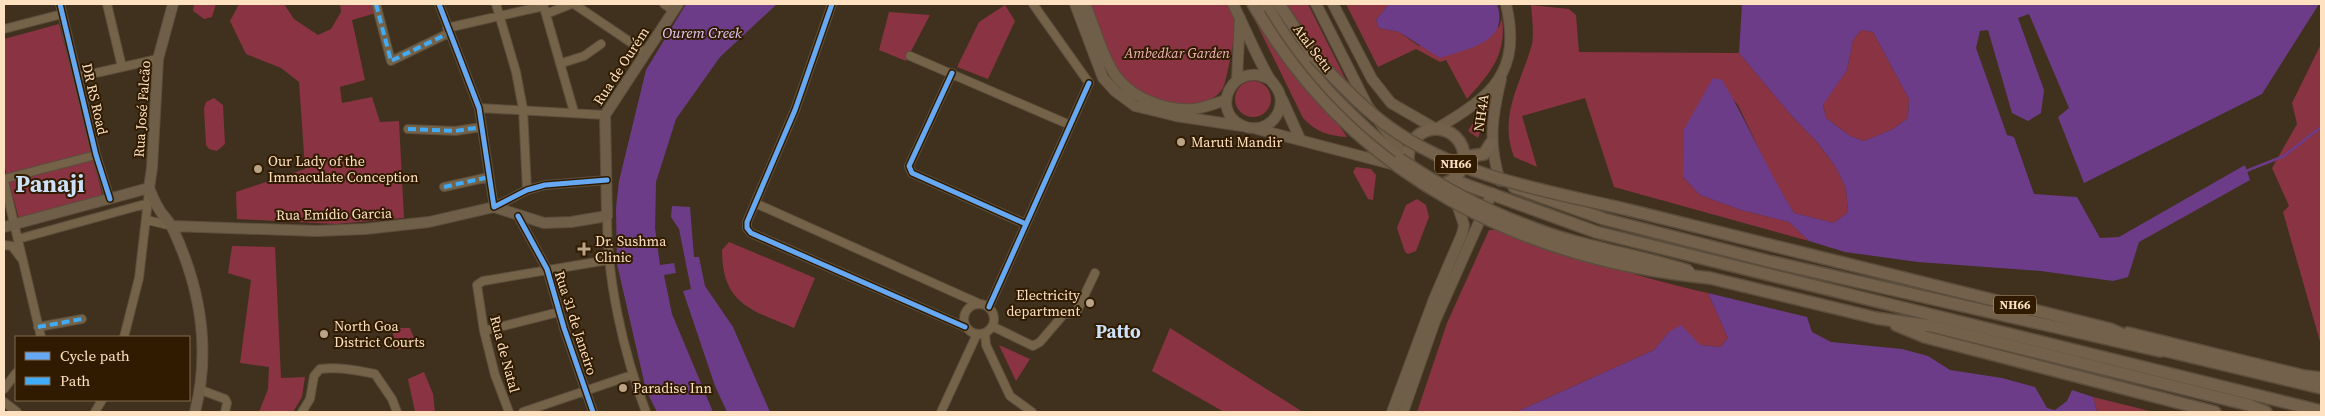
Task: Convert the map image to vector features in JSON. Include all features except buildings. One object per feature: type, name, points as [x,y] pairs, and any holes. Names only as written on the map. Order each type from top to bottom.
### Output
[{"type":"highway","name":"Atal Setu","points":[[1266,4],[1304,64],[1341,107],[1400,159],[1429,178],[1467,200],[1529,227],[1584,244],[1663,263],[1710,278]]},
{"type":"highway","name":"Atal Setu","points":[[1279,4],[1314,57],[1358,102],[1389,128],[1427,150],[1468,169],[1546,191],[1705,228],[2110,328]]},
{"type":"highway","points":[[1256,9],[1288,58],[1331,108],[1394,164],[1474,215],[1547,243],[1661,274],[1710,278]]},
{"type":"highway","points":[[1436,129],[1445,131],[1458,141],[1464,158],[1460,171],[1452,180],[1439,185],[1426,183],[1414,175],[1409,165],[1410,145],[1415,138],[1436,129]]},
{"type":"highway","points":[[1464,158],[1484,154],[1491,143]]},
{"type":"highway","points":[[1464,158],[1500,181],[1604,219],[1925,299],[2160,351]]},
{"type":"highway","points":[[1452,180],[1596,232],[2321,411]]},
{"type":"highway","name":"NH66","points":[[1710,278],[1876,318],[1931,326],[2249,405],[2264,412]]},
{"type":"highway","points":[[1876,318],[1926,337],[2215,412]]},
{"type":"highway","points":[[2110,328],[2304,376]]},
{"type":"highway","name":"NH66","points":[[2110,328],[2160,351],[2321,388]]},
{"type":"highway","points":[[2248,372],[2321,378]]},
{"type":"highway","points":[[2250,394],[2264,412]]},
{"type":"main road","name":"Rua José Falcão","points":[[149,188],[152,168],[158,59],[173,4]]},
{"type":"main road","points":[[1075,4],[1103,78],[1115,91],[1134,106],[1176,116],[1248,127],[1409,165]]},
{"type":"main road","points":[[1086,4],[1110,68],[1123,86],[1138,97],[1168,106],[1193,109],[1226,100]]},
{"type":"main road","points":[[1233,4],[1269,78],[1276,86],[1300,139]]},
{"type":"main road","points":[[1316,4],[1367,105],[1409,165]]},
{"type":"main road","points":[[1333,4],[1372,79],[1391,103],[1436,129],[1476,103],[1501,78]]},
{"type":"main road","name":"NH4A","points":[[1500,181],[1491,143],[1495,106],[1501,78],[1512,46],[1506,4]]},
{"type":"main road","name":"Rua de Ourém","points":[[607,216],[605,115],[676,7]]},
{"type":"main road","points":[[1237,79],[1240,16]]},
{"type":"main road","points":[[1269,78],[1253,74],[1237,79],[1231,86],[1226,100],[1231,116],[1248,127],[1263,126],[1273,120],[1281,105],[1280,95]]},
{"type":"main road","points":[[1392,412],[1464,225],[1461,211],[1454,198],[1439,185]]},
{"type":"main road","points":[[9,226],[149,188],[158,208],[172,226],[191,278],[202,318],[204,362],[201,390],[195,412]]},
{"type":"main road","points":[[1403,412],[1435,322],[1492,193]]},
{"type":"main road","points":[[494,207],[544,223],[571,222],[607,216]]},
{"type":"main road","name":"Rua Emídio Garcia","points":[[172,226],[316,231],[365,230],[429,222],[494,207]]},
{"type":"street","name":"DR RS Road","points":[[60,4],[96,155],[110,199]]},
{"type":"street","points":[[107,4],[122,68]]},
{"type":"street","points":[[376,4],[391,61],[448,30],[544,5],[562,63],[574,112]]},
{"type":"street","points":[[439,4],[479,108],[494,207],[527,190],[545,185],[607,180]]},
{"type":"street","points":[[496,4],[516,72],[523,109],[527,190]]},
{"type":"street","points":[[546,14],[572,4],[645,52]]},
{"type":"street","points":[[664,4],[676,7]]},
{"type":"street","points":[[832,4],[795,110],[747,222],[747,228],[751,233],[966,327]]},
{"type":"street","points":[[1034,4],[1089,83]]},
{"type":"street","points":[[4,29],[62,14]]},
{"type":"street","points":[[562,63],[584,56],[601,44]]},
{"type":"street","points":[[910,56],[1070,125]]},
{"type":"street","points":[[78,77],[158,59]]},
{"type":"street","points":[[952,73],[910,166],[912,173],[1026,224]]},
{"type":"street","points":[[1089,83],[1095,83],[1103,78]]},
{"type":"street","points":[[989,308],[1089,83]]},
{"type":"street","points":[[479,108],[605,115]]},
{"type":"street","points":[[408,129],[455,131],[482,127]]},
{"type":"street","points":[[41,336],[18,239],[9,226],[4,180],[96,155]]},
{"type":"street","points":[[444,187],[489,177]]},
{"type":"street","points":[[124,336],[140,278],[149,188]]},
{"type":"street","points":[[18,239],[149,203]]},
{"type":"street","points":[[755,203],[989,308],[994,316],[992,326],[981,334],[941,412]]},
{"type":"street","name":"Rua 31 de Janeiro","points":[[518,216],[547,269],[592,412]]},
{"type":"street","name":"Rua de Ourém","points":[[607,216],[608,260],[632,375],[646,412]]},
{"type":"street","name":"Rua Emídio Garcia","points":[[147,220],[172,226]]},
{"type":"street","points":[[4,245],[12,246],[23,261]]},
{"type":"street","name":"Rua de Natal","points":[[509,412],[495,375],[484,331],[477,285],[483,281],[608,260]]},
{"type":"street","points":[[992,326],[1033,346],[1040,342],[1064,314],[1076,313],[1095,273]]},
{"type":"street","points":[[980,304],[969,307],[966,311],[964,322],[970,332],[981,334]]},
{"type":"street","points":[[484,331],[559,312]]},
{"type":"street","points":[[38,327],[82,319]]},
{"type":"street","points":[[981,334],[1010,396],[1032,412]]},
{"type":"street","points":[[302,412],[310,399],[314,376],[320,369],[332,368],[350,368],[375,374],[392,399],[397,412]]},
{"type":"street","points":[[4,389],[15,374]]},
{"type":"street","points":[[523,412],[586,389],[632,375]]},
{"type":"street","points":[[201,390],[225,399],[227,403],[225,412]]},
{"type":"street","points":[[95,412],[101,401]]},
{"type":"street","points":[[4,402],[17,412]]},
{"type":"green space","points":[[194,4],[216,4],[212,17],[204,19],[193,11]]},
{"type":"green space","points":[[239,4],[284,4],[294,19],[318,35],[331,29],[341,12],[340,4],[370,4],[376,13],[352,20],[365,80],[340,87],[342,103],[372,97],[380,122],[399,121],[404,218],[336,224],[237,219],[236,192],[305,169],[299,82],[281,68],[246,54],[230,21]]},
{"type":"green space","name":"Ambedkar Garden","points":[[1090,4],[1228,4],[1235,17],[1236,25],[1229,67],[1223,88],[1215,96],[1204,102],[1192,104],[1164,101],[1139,92],[1122,77],[1116,67],[1106,47]]},
{"type":"green space","points":[[1247,4],[1250,4],[1262,27],[1284,60],[1334,118],[1347,137],[1334,136],[1323,132],[1313,127],[1303,118]]},
{"type":"green space","points":[[1287,4],[1308,4],[1347,82],[1320,53]]},
{"type":"green space","points":[[1346,4],[1389,4],[1376,20],[1379,28],[1399,32],[1419,46],[1499,27],[1502,18],[1502,43],[1490,72],[1467,99],[1446,60],[1440,62],[1416,49],[1378,67]]},
{"type":"green space","points":[[1005,5],[1015,21],[988,79],[957,67],[979,22]]},
{"type":"green space","points":[[1531,5],[1569,9],[1576,15],[1579,52],[1739,53],[1791,115],[1818,143],[1835,166],[1846,188],[1848,212],[1834,223],[1794,213],[1773,179],[1738,105],[1713,78],[1683,177],[1700,195],[1741,210],[1789,222],[1809,241],[1614,187],[1585,98],[1522,116],[1537,167],[1514,157],[1510,142],[1510,113],[1532,44]]},
{"type":"green space","points":[[889,12],[930,15],[906,61],[879,50]]},
{"type":"green space","points":[[59,24],[93,153],[7,176],[4,165],[4,39]]},
{"type":"green space","points":[[1861,30],[1873,32],[1909,99],[1908,118],[1893,129],[1864,141],[1850,136],[1826,118],[1823,104],[1847,70],[1853,40]]},
{"type":"green space","points":[[2321,44],[2321,345],[2283,212],[2289,206],[2272,168],[2297,124],[2292,103]]},
{"type":"green space","points":[[1253,81],[1260,82],[1266,86],[1270,92],[1270,106],[1266,112],[1260,116],[1253,117],[1246,116],[1240,112],[1236,106],[1235,99],[1236,92],[1240,86],[1246,82]]},
{"type":"green space","points":[[1498,84],[1478,138],[1468,131]]},
{"type":"green space","points":[[214,98],[223,105],[225,144],[217,151],[209,149],[206,145],[204,108],[206,102]]},
{"type":"green space","points":[[93,160],[103,197],[19,219],[9,182]]},
{"type":"green space","points":[[1356,167],[1371,169],[1376,175],[1373,200],[1368,199],[1353,172]]},
{"type":"green space","points":[[1417,199],[1426,205],[1429,217],[1416,251],[1408,254],[1405,252],[1397,228],[1406,205]]},
{"type":"green space","points":[[1489,230],[1502,230],[1604,265],[1708,293],[1728,338],[1721,347],[1700,345],[1669,332],[1654,350],[1516,412],[1417,412],[1447,323]]},
{"type":"green space","points":[[729,242],[815,278],[794,328],[752,310],[733,294],[723,268],[722,250]]},
{"type":"green space","points":[[232,246],[275,247],[281,378],[305,377],[302,397],[293,412],[259,412],[268,389],[269,367],[240,363],[251,280],[228,273]]},
{"type":"green space","points":[[391,328],[410,328],[416,343],[398,350]]},
{"type":"green space","points":[[1170,328],[1303,412],[1224,412],[1152,371]]},
{"type":"green space","points":[[999,345],[1030,359],[1016,381]]},
{"type":"green space","points":[[424,372],[433,394],[435,412],[415,412],[408,379]]},
{"type":"green space","points":[[2093,397],[2154,412],[2097,412]]},
{"type":"water","name":"Ourem Creek","points":[[686,4],[777,4],[720,57],[676,119],[656,182],[655,228],[660,265],[674,263],[676,273],[664,275],[672,314],[713,412],[657,412],[646,390],[617,264],[616,208],[619,181],[646,70]]},
{"type":"water","points":[[1389,4],[1497,4],[1498,27],[1492,36],[1484,42],[1440,58],[1399,32],[1379,28],[1376,20]]},
{"type":"water","points":[[1742,4],[2319,4],[2262,94],[2084,183],[2058,117],[2069,108],[2029,14],[2018,18],[2044,90],[2041,113],[2028,121],[2012,113],[1988,30],[1980,31],[1976,48],[2007,135],[2014,137],[2034,194],[2077,197],[2100,238],[2119,237],[2245,165],[2250,180],[2139,242],[2128,277],[2113,281],[2041,271],[1918,262],[1845,252],[1809,241],[1789,222],[1741,210],[1700,195],[1683,177],[1684,129],[1713,78],[1722,80],[1794,213],[1834,223],[1848,212],[1846,188],[1835,166],[1818,143],[1791,115],[1739,53]],"holes":[[[1861,30],[1873,32],[1909,99],[1908,118],[1893,129],[1864,141],[1850,136],[1826,118],[1823,105],[1847,70],[1853,40]]]},
{"type":"water","points":[[672,206],[690,207],[694,257],[699,257],[705,286],[733,327],[770,412],[727,412],[715,386],[683,291],[691,289],[679,229],[671,217]]},
{"type":"water","points":[[1708,293],[1807,317],[1812,332],[1831,342],[1902,349],[1928,356],[1950,370],[2002,378],[2035,387],[2047,408],[2055,410],[2067,401],[2072,390],[2093,397],[2097,412],[1516,412],[1654,350],[1669,332],[1681,325],[1700,345],[1721,347],[1728,338]]},
{"type":"waterway","points":[[2246,171],[2284,156],[2321,127]]},
{"type":"marked path","points":[[376,4],[391,61],[449,33]]},
{"type":"marked path","points":[[408,129],[455,131],[482,127]]},
{"type":"marked path","points":[[444,187],[489,177]]},
{"type":"marked path","points":[[38,327],[82,319]]},
{"type":"cycle path","points":[[60,4],[96,155],[110,199]]},
{"type":"cycle path","points":[[439,4],[479,108],[494,207],[527,190],[545,185],[607,180]]},
{"type":"cycle path","points":[[832,4],[795,110],[747,222],[747,228],[751,233],[965,327]]},
{"type":"cycle path","points":[[952,73],[909,166],[912,173],[1026,224]]},
{"type":"cycle path","points":[[989,307],[1089,83]]},
{"type":"cycle path","points":[[518,216],[547,269],[564,328],[593,412]]},
{"type":"place","name":"Maruti Mandir","points":[[1181,142]]},
{"type":"place","name":"Our Lady of the Immaculate Conception","points":[[258,169]]},
{"type":"place","name":"Dr. Sushma Clinic","points":[[584,249]]},
{"type":"place","name":"Electricity department","points":[[1090,303]]},
{"type":"place","name":"North Goa District Courts","points":[[324,334]]},
{"type":"place","name":"Paradise Inn","points":[[623,388]]},
{"type":"district","name":"Panaji","points":[[50,184]]},
{"type":"district","name":"Patto","points":[[1118,331]]}]
